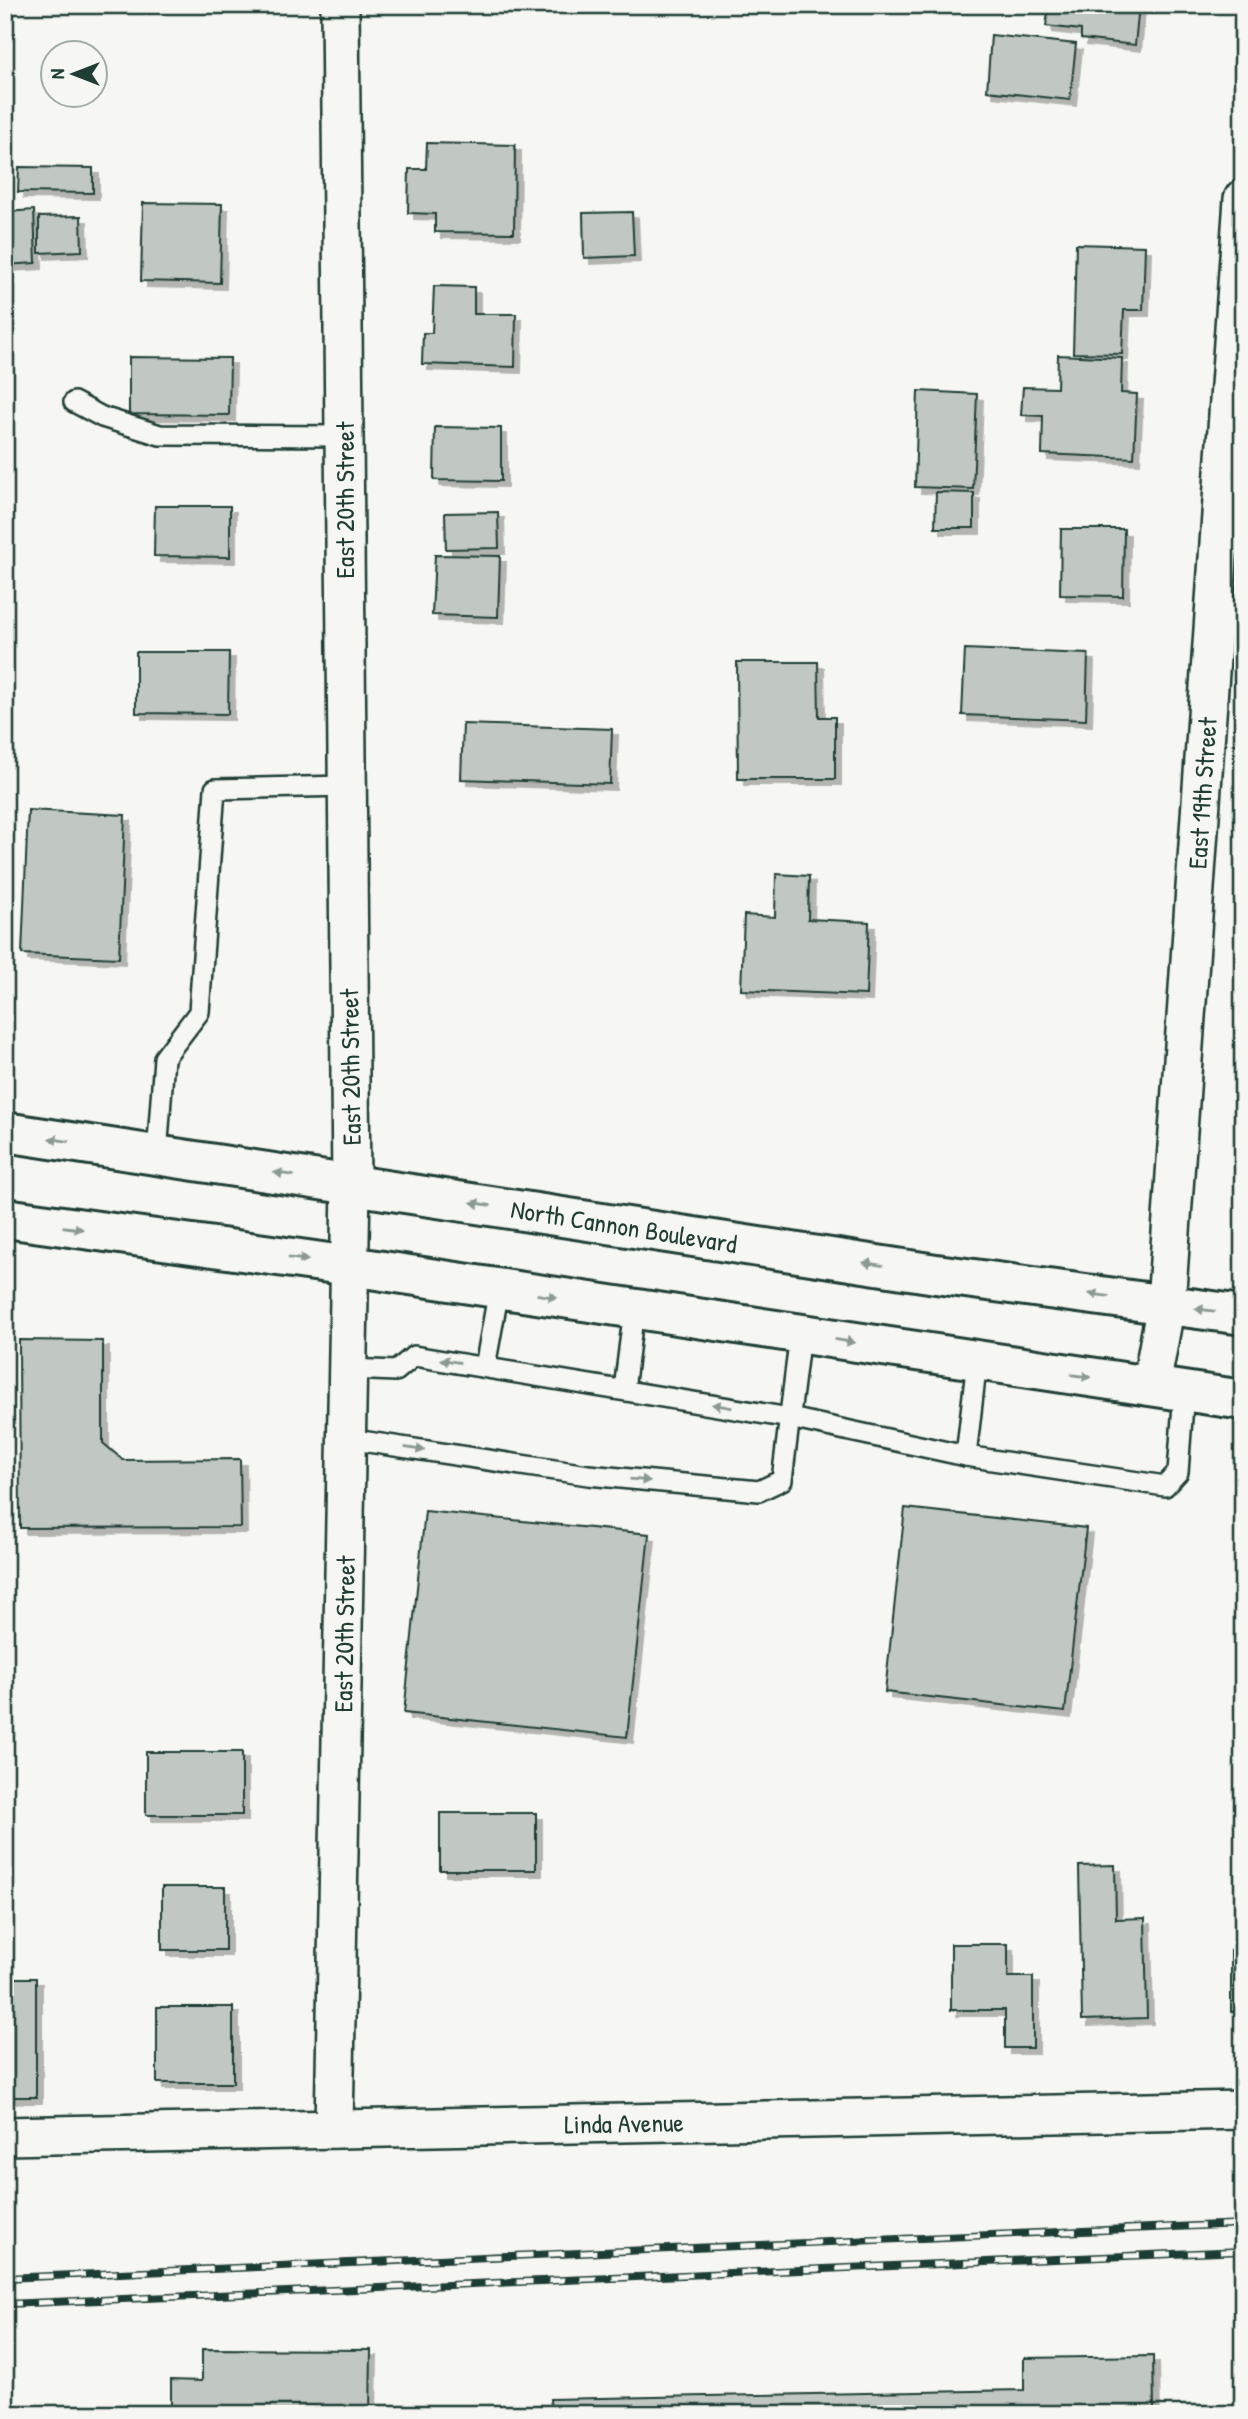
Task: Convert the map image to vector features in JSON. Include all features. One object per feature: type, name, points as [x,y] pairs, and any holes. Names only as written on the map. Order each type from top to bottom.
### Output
[{"type":"main road","name":"North Cannon Boulevard","points":[[5,1132],[936,1274],[1243,1315]]},
{"type":"main road","points":[[5,1218],[351,1266],[1243,1400]]},
{"type":"street","name":"East 20th Street","points":[[334,2129],[351,1266],[340,5]]},
{"type":"street","name":"East 19th Street","points":[[1167,1389],[1166,1304],[1238,349],[1243,199]]},
{"type":"street","name":"Linda Avenue","points":[[5,2136],[1243,2110]]},
{"type":"lane","points":[[74,402],[103,417],[160,435],[343,436]]},
{"type":"lane","points":[[157,1155],[164,1058],[199,1012],[215,789],[347,786]]},
{"type":"lane","points":[[485,1367],[499,1289]]},
{"type":"lane","points":[[624,1390],[634,1309]]},
{"type":"lane","points":[[348,1439],[588,1475],[760,1491],[782,1480],[800,1334]]},
{"type":"lane","points":[[349,1368],[396,1371],[414,1356],[790,1418],[966,1455],[1165,1486],[1178,1472],[1167,1389]]},
{"type":"lane","points":[[966,1455],[976,1360]]},
{"type":"building","points":[[1049,5],[1139,5],[1135,45],[1081,39],[1081,30],[1046,26]]},
{"type":"building","points":[[991,35],[1076,44],[1070,100],[987,91]]},
{"type":"building","points":[[427,143],[515,145],[514,233],[435,232],[435,214],[408,213],[409,169],[426,169]]},
{"type":"building","points":[[19,167],[93,168],[93,193],[18,192]]},
{"type":"building","points":[[143,203],[222,204],[220,283],[141,281]]},
{"type":"building","points":[[34,210],[36,263],[5,265],[5,212]]},
{"type":"building","points":[[632,212],[634,256],[584,258],[583,213]]},
{"type":"building","points":[[81,216],[82,251],[39,253],[39,217]]},
{"type":"building","points":[[1076,244],[1145,246],[1143,310],[1124,310],[1122,354],[1073,353]]},
{"type":"building","points":[[434,286],[474,287],[474,314],[516,314],[515,367],[422,364],[423,333],[432,333]]},
{"type":"building","points":[[1058,355],[1122,358],[1121,393],[1137,394],[1134,458],[1042,454],[1043,416],[1021,415],[1023,387],[1057,388]]},
{"type":"building","points":[[129,357],[230,358],[229,415],[129,414]]},
{"type":"building","points":[[918,391],[977,394],[973,489],[915,487]]},
{"type":"building","points":[[435,427],[501,428],[501,481],[434,480]]},
{"type":"building","points":[[936,492],[974,493],[974,528],[935,528]]},
{"type":"building","points":[[155,506],[230,506],[230,557],[154,556]]},
{"type":"building","points":[[498,512],[499,548],[446,549],[445,513]]},
{"type":"building","points":[[1061,529],[1124,529],[1123,596],[1060,595]]},
{"type":"building","points":[[435,555],[500,556],[498,617],[432,615]]},
{"type":"building","points":[[965,649],[1088,654],[1086,720],[962,715]]},
{"type":"building","points":[[136,652],[229,652],[228,714],[136,713]]},
{"type":"building","points":[[737,662],[818,662],[819,717],[835,717],[835,779],[738,779]]},
{"type":"building","points":[[463,724],[612,729],[610,784],[461,779]]},
{"type":"building","points":[[28,810],[125,815],[119,958],[22,954]]},
{"type":"building","points":[[776,874],[809,876],[808,919],[869,922],[866,995],[741,990],[744,915],[775,917]]},
{"type":"building","points":[[19,1340],[103,1341],[103,1443],[123,1460],[240,1459],[241,1527],[20,1528]]},
{"type":"building","points":[[905,1508],[1086,1528],[1065,1712],[885,1692]]},
{"type":"building","points":[[425,1511],[649,1534],[627,1737],[404,1713]]},
{"type":"building","points":[[146,1752],[242,1752],[242,1815],[146,1815]]},
{"type":"building","points":[[440,1813],[536,1813],[536,1870],[440,1870]]},
{"type":"building","points":[[1115,1865],[1116,1919],[1145,1918],[1147,2018],[1082,2020],[1079,1866]]},
{"type":"building","points":[[162,1887],[225,1887],[225,1950],[162,1950]]},
{"type":"building","points":[[951,1944],[1008,1944],[1008,1977],[1033,1977],[1033,2048],[1005,2048],[1005,2010],[951,2010]]},
{"type":"building","points":[[1231,1950],[1243,1950],[1243,2012],[1231,2012]]},
{"type":"building","points":[[5,1978],[36,1978],[36,2097],[5,2097]]},
{"type":"building","points":[[157,2007],[233,2007],[233,2083],[157,2083]]},
{"type":"building","points":[[202,2349],[371,2350],[370,2414],[171,2414],[171,2380],[202,2381]]},
{"type":"building","points":[[1153,2356],[1154,2409],[1076,2411],[1076,2414],[551,2414],[550,2399],[1024,2390],[1024,2358]]},
{"type":"railway","points":[[5,2278],[1243,2224]]},
{"type":"railway","points":[[5,2304],[1243,2251]]}]
